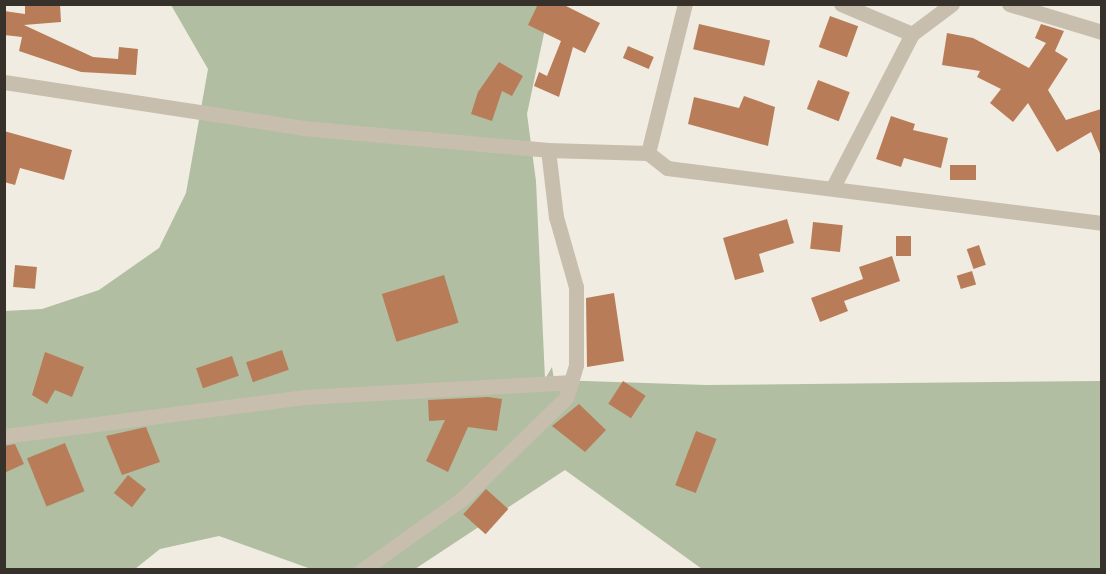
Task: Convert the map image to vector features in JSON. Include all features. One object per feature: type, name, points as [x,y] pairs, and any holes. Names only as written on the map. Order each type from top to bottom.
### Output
[{"type":"street","points":[[648,153],[685,4]]},
{"type":"street","points":[[841,4],[912,34]]},
{"type":"street","points":[[833,187],[912,34],[952,4]]},
{"type":"street","points":[[1009,4],[1101,32]]},
{"type":"street","points":[[4,82],[303,128],[548,150],[648,153],[667,168],[833,187],[1101,223]]},
{"type":"street","points":[[362,570],[462,499],[550,418],[566,398],[572,382],[576,287],[556,217],[548,150]]},
{"type":"street","points":[[4,436],[305,397],[572,382]]},
{"type":"green space","points":[[171,5],[550,5],[527,114],[536,181],[545,379],[552,367],[554,380],[706,385],[1101,381],[1101,569],[702,569],[565,470],[415,569],[311,569],[219,536],[160,549],[135,569],[5,569],[4,311],[42,309],[99,290],[159,248],[186,193],[208,69]]},
{"type":"building","points":[[25,4],[60,4],[61,22],[24,25],[93,57],[118,59],[119,47],[138,49],[136,75],[81,72],[19,51],[22,37],[4,35],[4,11],[25,14]]},
{"type":"building","points":[[538,4],[562,4],[600,23],[585,53],[573,47],[559,97],[534,86],[539,72],[547,76],[561,41],[528,25]]},
{"type":"building","points":[[830,16],[858,26],[847,57],[819,47]]},
{"type":"building","points":[[699,24],[770,40],[764,66],[693,49]]},
{"type":"building","points":[[1041,24],[1064,31],[1055,51],[1068,59],[1048,90],[1066,120],[1101,109],[1101,156],[1091,132],[1057,152],[1028,103],[1013,122],[990,103],[1001,89],[977,77],[980,71],[942,65],[947,33],[973,38],[1029,68],[1046,43],[1035,38]]},
{"type":"building","points":[[628,46],[654,57],[649,69],[623,58]]},
{"type":"building","points":[[499,62],[523,76],[512,96],[502,91],[492,121],[471,114],[478,92]]},
{"type":"building","points":[[818,80],[850,92],[839,121],[807,109]]},
{"type":"building","points":[[744,96],[775,107],[768,146],[688,124],[694,97],[739,108]]},
{"type":"building","points":[[891,116],[915,124],[913,130],[948,138],[941,168],[904,158],[901,167],[876,159]]},
{"type":"building","points":[[4,131],[72,150],[64,180],[20,168],[15,185],[4,182]]},
{"type":"building","points":[[950,165],[976,165],[976,180],[950,180]]},
{"type":"building","points":[[787,219],[794,243],[759,254],[764,272],[735,280],[723,238]]},
{"type":"building","points":[[813,222],[843,225],[840,252],[810,249]]},
{"type":"building","points":[[896,236],[911,236],[911,256],[896,256]]},
{"type":"building","points":[[979,245],[986,265],[974,269],[967,249]]},
{"type":"building","points":[[892,256],[900,281],[844,301],[848,311],[820,322],[811,298],[863,279],[859,267]]},
{"type":"building","points":[[15,265],[37,267],[35,289],[13,287]]},
{"type":"building","points":[[972,271],[976,284],[961,289],[957,276]]},
{"type":"building","points":[[444,275],[459,323],[396,342],[382,294]]},
{"type":"building","points":[[614,293],[624,361],[587,367],[586,298]]},
{"type":"building","points":[[282,350],[289,370],[253,382],[246,362]]},
{"type":"building","points":[[45,352],[84,367],[72,397],[55,390],[47,404],[32,395]]},
{"type":"building","points":[[232,356],[239,376],[203,388],[196,368]]},
{"type":"building","points":[[623,381],[646,396],[631,418],[608,404]]},
{"type":"building","points":[[488,397],[502,399],[497,431],[468,427],[448,472],[426,461],[445,420],[429,421],[428,400]]},
{"type":"building","points":[[579,404],[606,430],[585,452],[552,426]]},
{"type":"building","points":[[146,427],[160,462],[122,475],[106,436]]},
{"type":"building","points":[[696,431],[717,439],[696,493],[675,485]]},
{"type":"building","points":[[65,443],[84,491],[46,507],[27,458]]},
{"type":"building","points":[[15,444],[24,464],[4,473],[4,446]]},
{"type":"building","points":[[128,475],[146,489],[132,507],[114,493]]},
{"type":"building","points":[[486,489],[508,509],[486,534],[463,514]]}]
